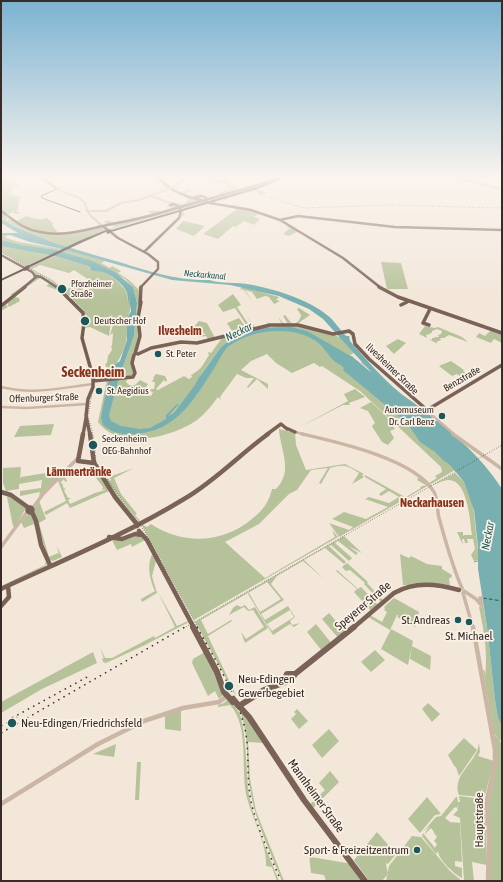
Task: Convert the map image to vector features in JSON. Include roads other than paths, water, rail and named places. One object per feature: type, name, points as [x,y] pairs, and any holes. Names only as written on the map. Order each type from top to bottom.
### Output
[{"type":"highway","points":[[1,280],[18,264],[33,264],[105,229],[149,217]]},
{"type":"main road","points":[[9,217],[18,224],[34,231],[52,234],[72,233],[92,229],[105,229],[112,225],[125,223],[141,217]]},
{"type":"main road","points":[[144,252],[179,217]]},
{"type":"main road","points":[[274,217],[282,220],[343,258],[382,289],[406,302],[502,333]]},
{"type":"main road","points":[[282,220],[293,217]]},
{"type":"main road","points":[[309,217],[403,227],[502,230]]},
{"type":"main road","points":[[95,382],[132,377],[135,374],[133,365],[140,336],[138,318],[140,288],[158,268],[158,262],[105,229]]},
{"type":"main road","points":[[1,254],[33,272],[36,276],[42,277],[58,288],[83,314],[82,338],[95,382],[87,404],[86,416],[86,424],[93,462],[79,460],[86,424]]},
{"type":"main road","points":[[1,306],[13,298],[17,292],[31,283],[36,276]]},
{"type":"main road","points":[[401,305],[406,302]]},
{"type":"main road","points":[[423,323],[429,310]]},
{"type":"main road","name":"Ilvesheimer Straße","points":[[136,354],[148,349],[180,342],[197,343],[259,327],[278,325],[303,326],[336,333],[351,332],[355,344],[369,360],[427,409]]},
{"type":"main road","name":"Benzstraße","points":[[427,409],[502,365]]},
{"type":"main road","points":[[1,606],[8,599],[7,588],[49,563],[56,562],[113,536],[192,495],[216,478],[280,425],[295,432]]},
{"type":"main road","name":"Mannheimer Straße","points":[[93,462],[107,481],[117,501],[147,540],[217,672],[221,685],[251,721],[304,800],[366,881]]},
{"type":"main road","points":[[1,492],[11,495],[29,511],[49,563]]},
{"type":"main road","points":[[113,536],[120,539],[138,529]]},
{"type":"main road","name":"Speyerer Straße","points":[[235,703],[248,699],[290,678],[403,587],[428,585],[462,591]]},
{"type":"street","points":[[93,217],[105,229]]},
{"type":"street","points":[[1,387],[18,391],[57,391],[95,382]]},
{"type":"street","name":"Offenburger Straße","points":[[1,407],[27,408],[87,404]]},
{"type":"street","name":"Ilvesheimer Straße","points":[[427,409],[502,469]]},
{"type":"street","name":"Hauptstraße","points":[[295,432],[371,452],[423,477],[432,487],[436,496],[438,515],[476,637],[495,750],[495,763],[486,800],[489,842],[488,881]]},
{"type":"street","points":[[1,547],[43,494],[79,460]]},
{"type":"street","name":"Speyerer Straße","points":[[462,591],[476,599],[481,604],[480,598],[482,598]]},
{"type":"street","points":[[1,804],[98,744],[144,721],[176,710],[208,703],[235,703]]},
{"type":"water","name":"Neckar","points":[[1,219],[55,243],[149,271],[184,279],[242,283],[257,286],[278,291],[310,304],[327,315],[346,336],[349,336],[350,341],[392,386],[439,422],[484,464],[502,489],[502,726],[498,718],[495,700],[487,627],[478,569],[478,547],[474,510],[464,482],[450,465],[420,442],[407,423],[343,370],[344,368],[333,360],[323,347],[316,341],[295,333],[271,331],[248,336],[228,347],[224,351],[200,391],[183,412],[173,420],[162,427],[149,432],[122,434],[114,432],[103,425],[101,417],[109,378],[114,365],[120,361],[127,340],[127,319],[131,311],[129,296],[129,305],[127,293],[120,283],[110,275],[91,270],[89,266],[51,255],[1,246],[1,240],[21,245],[56,250],[93,261],[116,273],[133,287],[137,303],[134,336],[120,375],[109,415],[111,421],[121,426],[140,429],[150,428],[166,419],[166,415],[177,404],[179,404],[168,416],[174,413],[221,347],[230,340],[260,328],[291,327],[307,331],[354,358],[372,373],[323,319],[309,309],[279,296],[230,285],[172,280],[62,249],[30,242],[10,235],[1,235],[1,233],[18,233],[1,223]]},
{"type":"waterway","points":[[474,562],[478,561]]},
{"type":"railway","points":[[1,252],[55,283],[85,313],[85,324],[82,338],[94,380],[88,416],[93,434],[96,461],[102,472],[145,532],[195,622]]},
{"type":"railway","points":[[195,622],[502,445]]},
{"type":"railway","points":[[184,628],[195,622]]},
{"type":"railway","points":[[195,622],[198,628]]},
{"type":"railway","points":[[1,733],[185,627]]},
{"type":"railway","points":[[197,627],[231,689],[241,715],[245,729],[251,801],[260,832],[281,881]]},
{"type":"railway","points":[[12,718],[89,676]]},
{"type":"railway","points":[[1,726],[17,717]]},
{"type":"place","name":"Pforzheimer Straße","points":[[62,289]]},
{"type":"place","name":"Deutscher Hof","points":[[85,321]]},
{"type":"place","name":"St. Peter","points":[[158,354]]},
{"type":"place","name":"St. Aegidius","points":[[99,391]]},
{"type":"place","name":"Automuseum Dr. Carl Benz","points":[[442,416]]},
{"type":"place","name":"Seckenheim OEG-Bahnhof","points":[[93,445]]},
{"type":"place","name":"St. Andreas","points":[[458,620]]},
{"type":"place","name":"St. Michael","points":[[469,622]]},
{"type":"place","name":"Neu-Edingen Gewerbegebiet","points":[[229,686]]},
{"type":"place","name":"Neu-Edingen/Friedrichsfeld","points":[[12,723]]},
{"type":"place","name":"Sport- & Freizeitzentrum","points":[[417,850]]},
{"type":"district","name":"Ilvesheim","points":[[180,331]]},
{"type":"district","name":"Seckenheim","points":[[93,373]]},
{"type":"district","name":"Lämmertränke","points":[[79,472]]},
{"type":"district","name":"Neckarhausen","points":[[432,503]]},
{"type":"water label","name":"Neckarkanal","points":[[205,275]]}]
